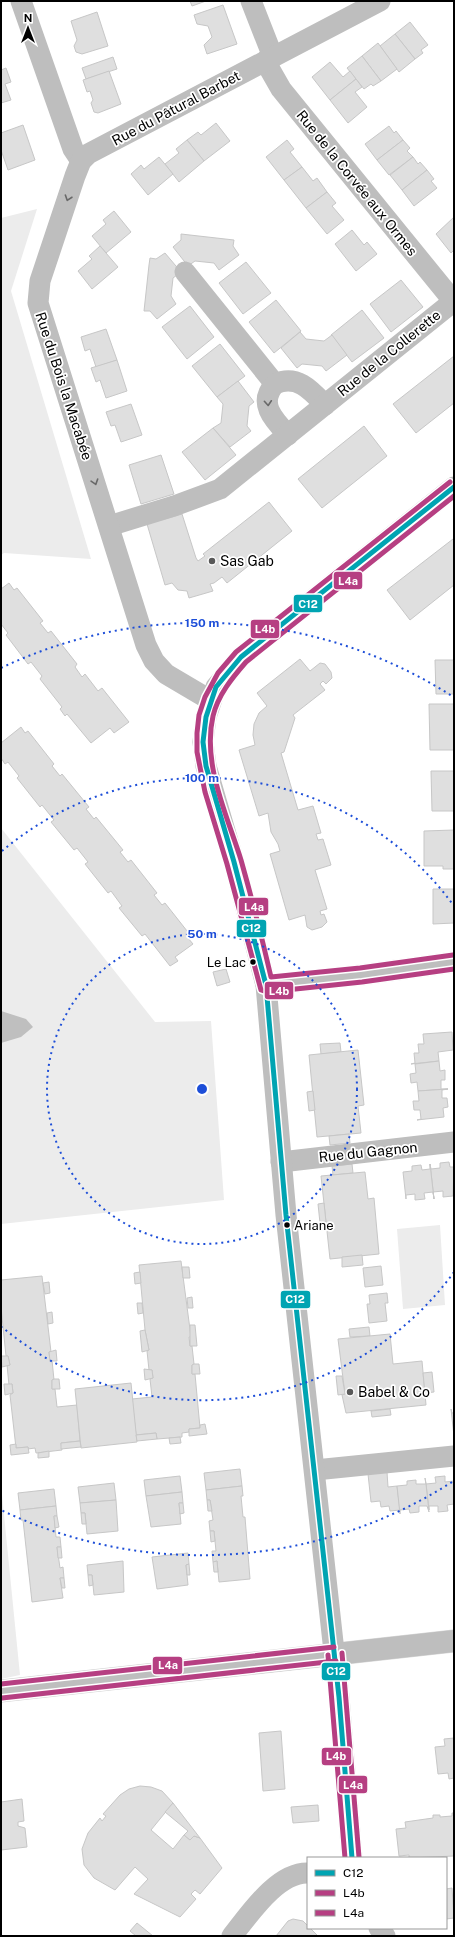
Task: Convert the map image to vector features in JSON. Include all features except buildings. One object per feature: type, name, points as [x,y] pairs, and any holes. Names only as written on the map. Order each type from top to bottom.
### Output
[{"type":"main road","points":[[1,1691],[454,1642]]},
{"type":"street","points":[[21,1],[73,149],[81,161]]},
{"type":"street","points":[[252,1],[269,59]]},
{"type":"street","name":"Rue du Pâtural Barbet","points":[[81,161],[88,154],[380,1]]},
{"type":"street","name":"Rue de la Corvée aux Ormes","points":[[269,59],[281,90],[454,302]]},
{"type":"street","name":"Rue du Bois la Macabée","points":[[81,161],[40,281],[38,303],[71,412],[109,526],[146,645],[154,661],[166,674],[210,700]]},
{"type":"street","points":[[185,272],[275,384],[268,396],[267,405],[272,417],[288,435]]},
{"type":"street","name":"Rue de la Collerette","points":[[109,526],[174,506],[220,489],[454,302]]},
{"type":"street","name":"Rue de la Collerette","points":[[275,384],[288,380],[299,382],[309,388],[325,405]]},
{"type":"street","points":[[352,1857],[335,1654],[301,1359],[281,1162],[266,985],[234,862],[206,766],[203,742],[210,700],[216,687],[241,657],[454,487]]},
{"type":"street","points":[[266,985],[454,962]]},
{"type":"street","name":"Rue du Gagnon","points":[[281,1162],[454,1142]]},
{"type":"street","points":[[315,1470],[454,1456]]},
{"type":"street","points":[[232,1936],[264,1897],[287,1879],[302,1873],[307,1873]]},
{"type":"shaded area","points":[[37,209],[11,291],[91,559],[4,553],[1,555],[1,218]]},
{"type":"shaded area","points":[[1,828],[155,1022],[211,1021],[224,1200],[1,1224]]},
{"type":"shaded area","points":[[1,1011],[26,1019],[33,1027],[21,1037],[1,1043]]},
{"type":"shaded area","points":[[440,1225],[445,1305],[403,1309],[397,1229]]},
{"type":"shaded area","points":[[1,1485],[20,1675],[1,1679]]},
{"type":"transit line","name":"L4b","points":[[450,482],[236,652],[218,673],[205,697],[199,715],[197,752],[205,792],[227,864],[261,990],[267,992],[362,982],[454,969]]},
{"type":"transit line","name":"C12","points":[[352,1857],[339,1697],[286,1215],[266,985],[234,862],[206,766],[203,742],[206,717],[216,687],[241,657],[454,487]]},
{"type":"transit line","name":"L4a","points":[[453,955],[360,968],[271,977],[241,860],[223,807],[213,771],[210,734],[213,716],[218,701],[246,662],[454,496]]},
{"type":"transit line","name":"L4a","points":[[1,1684],[334,1647]]},
{"type":"transit line","name":"L4a","points":[[342,1653],[359,1857]]},
{"type":"transit line","name":"L4b","points":[[328,1655],[345,1857]]},
{"type":"transit line","name":"L4b","points":[[2,1698],[336,1661]]},
{"type":"place","name":"Sas Gab","points":[[212,561]]},
{"type":"place","name":"Le Lac","points":[[253,962]]},
{"type":"place","name":"Ariane","points":[[287,1225]]},
{"type":"place","name":"Babel & Co","points":[[350,1392]]}]
